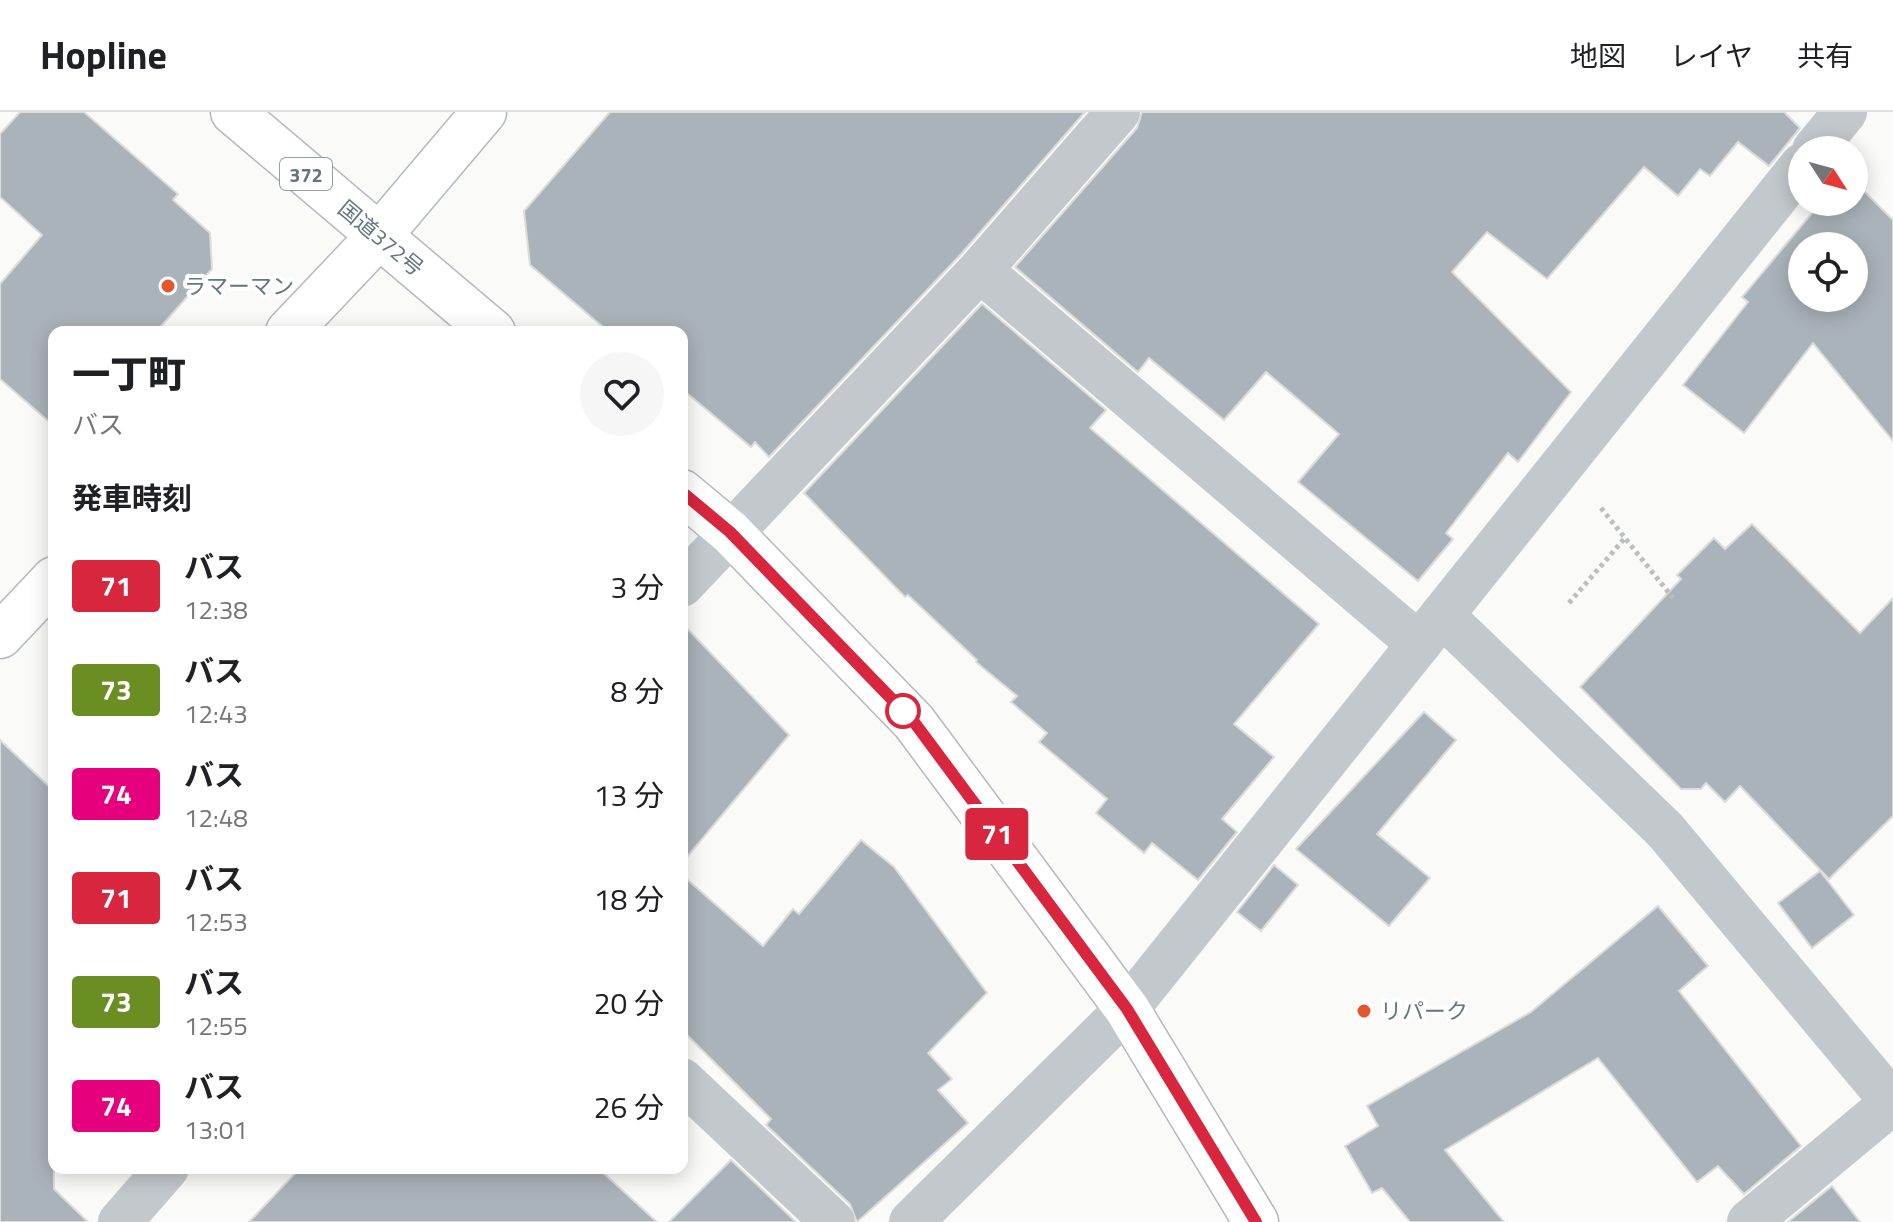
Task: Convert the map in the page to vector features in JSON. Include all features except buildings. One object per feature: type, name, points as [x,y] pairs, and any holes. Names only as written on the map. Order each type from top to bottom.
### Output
[{"type":"main road","name":"国道372号","points":[[233,112],[486,326]]},
{"type":"main road","points":[[294,326],[379,236],[484,112]]},
{"type":"main road","points":[[688,497],[730,532],[914,722],[1127,1009],[1256,1222]]},
{"type":"main road","points":[[0,636],[48,585]]},
{"type":"street","points":[[688,578],[980,270],[1118,112]]},
{"type":"street","points":[[1825,136],[1845,112]]},
{"type":"street","points":[[911,1222],[1127,1009],[1788,182]]},
{"type":"street","points":[[980,270],[1430,629],[1665,830],[1893,1102],[1749,1222]]},
{"type":"street","points":[[688,1086],[833,1222]]},
{"type":"street","points":[[120,1222],[162,1174]]},
{"type":"path","points":[[1564,462],[1673,598]]},
{"type":"path","points":[[1569,603],[1625,538]]},
{"type":"bus line","name":"71","points":[[688,497],[730,532],[914,722],[1127,1009],[1256,1222]]},
{"type":"place","name":"ラマーマン","points":[[168,286]]},
{"type":"place","name":"リパーク","points":[[1364,1011]]}]
